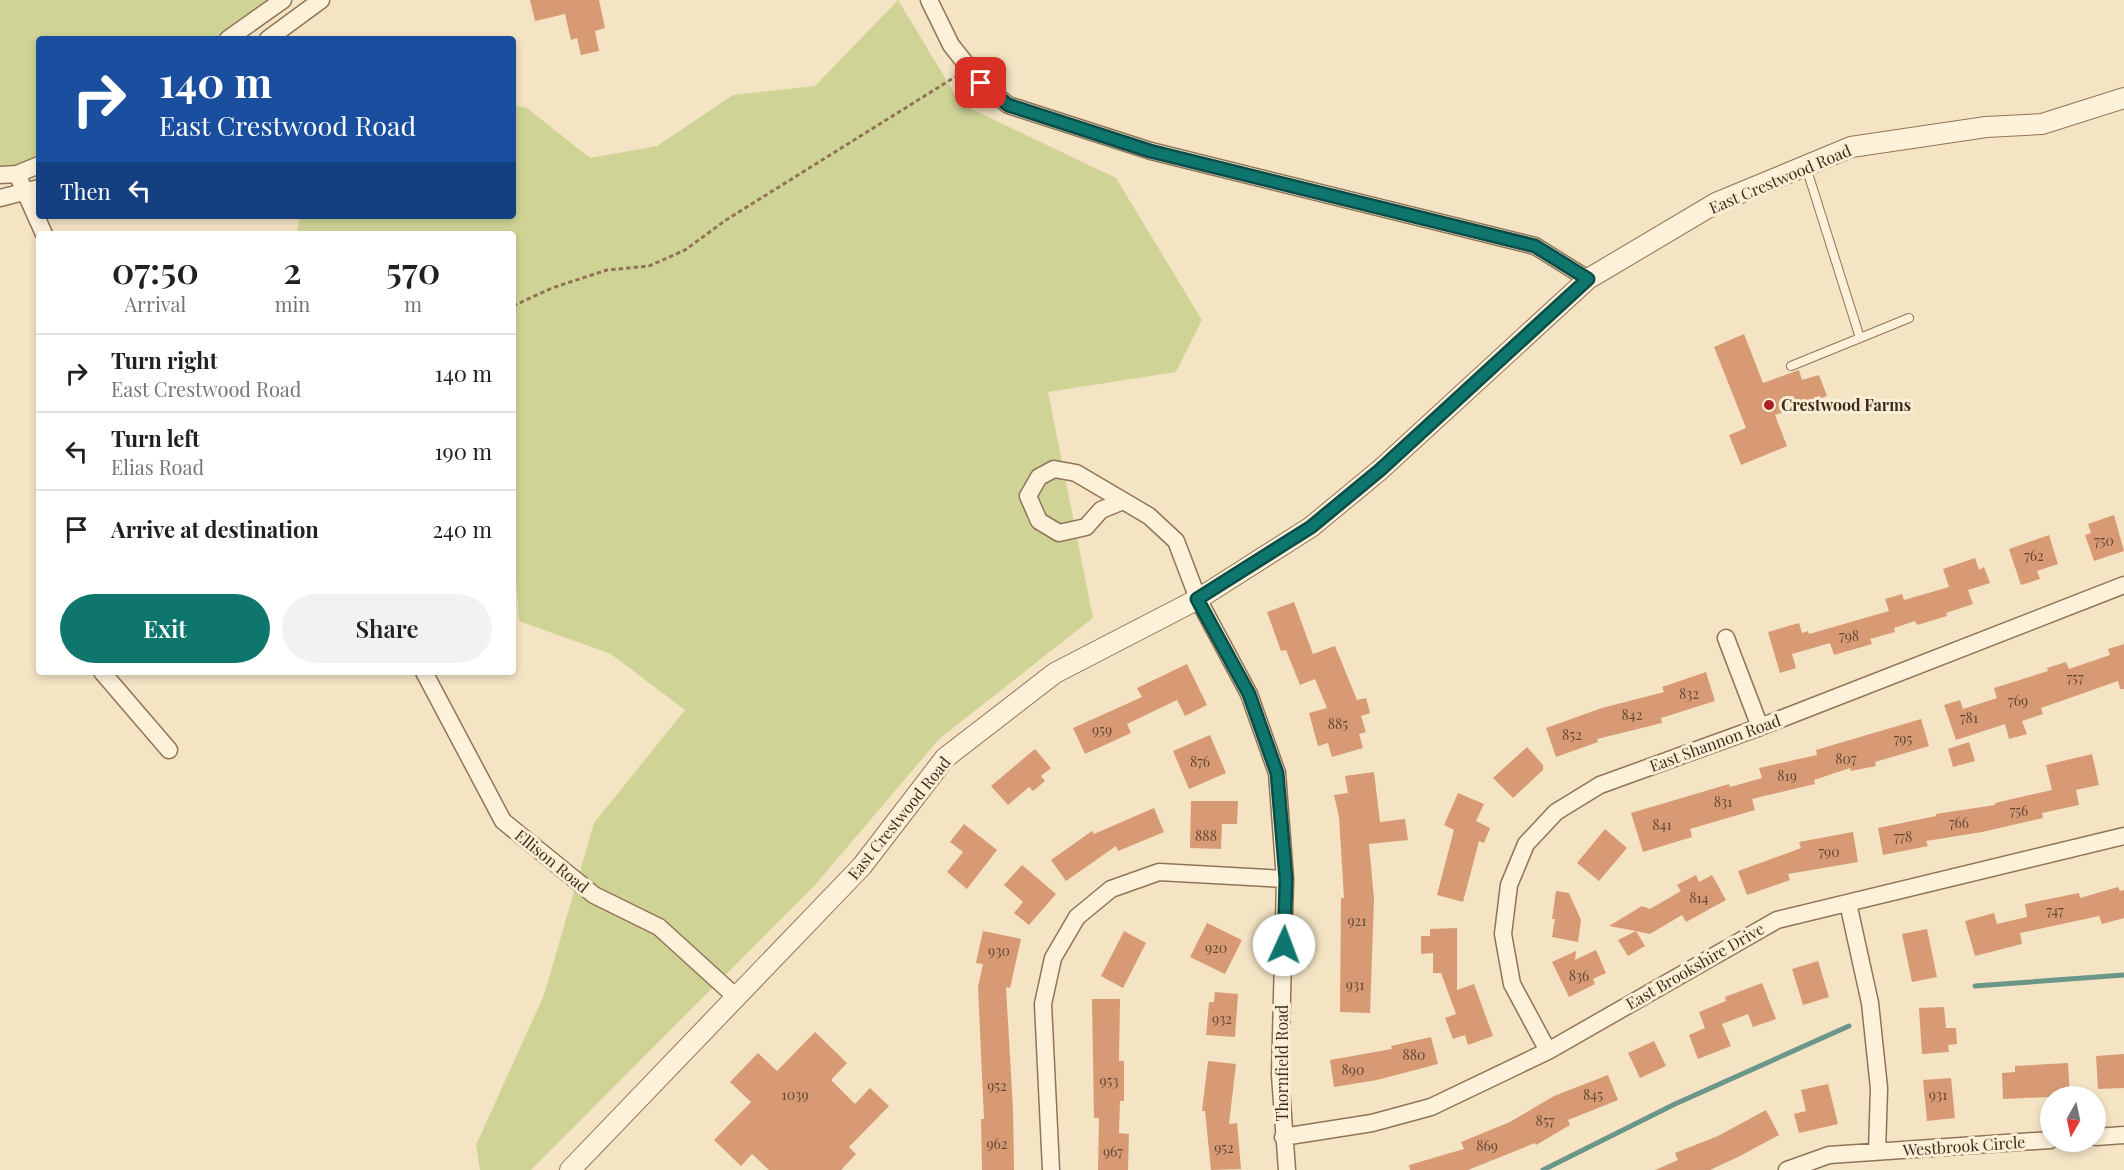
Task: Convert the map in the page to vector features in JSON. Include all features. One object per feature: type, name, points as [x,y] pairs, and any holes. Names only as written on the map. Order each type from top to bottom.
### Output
[{"type":"street","points":[[232,36],[283,0]]},
{"type":"street","points":[[272,36],[321,0]]},
{"type":"street","points":[[929,0],[951,45],[981,83],[1008,105],[1150,151],[1535,246],[1588,279]]},
{"type":"street","name":"East Crestwood Road","points":[[570,1170],[862,866],[945,758],[1055,673],[1197,599],[1311,527],[1380,470],[1588,279],[1716,203],[1851,147],[1965,130],[2042,124],[2124,98]]},
{"type":"street","points":[[0,175],[17,174],[36,166]]},
{"type":"street","points":[[17,174],[33,190]]},
{"type":"street","points":[[0,198],[33,190]]},
{"type":"street","name":"Thornfield Road","points":[[1123,501],[1101,510],[1086,528],[1059,533],[1039,521],[1029,496],[1039,477],[1054,469],[1076,473],[1149,516],[1176,541],[1197,599],[1249,694],[1277,773],[1286,879],[1280,1075],[1287,1170]]},
{"type":"street","name":"East Shannon Road","points":[[1548,1051],[1512,984],[1503,934],[1509,885],[1526,844],[1556,812],[1600,785],[1760,727],[2124,585]]},
{"type":"street","points":[[1726,638],[1760,727]]},
{"type":"street","points":[[105,675],[169,750]]},
{"type":"street","name":"Ellison Road","points":[[426,675],[503,821],[594,895],[659,927],[736,997]]},
{"type":"street","name":"East Brookshire Drive","points":[[1283,1137],[1372,1123],[1431,1107],[1548,1051],[1776,920],[2124,836]]},
{"type":"street","points":[[1051,1170],[1043,1004],[1053,958],[1077,917],[1111,889],[1159,872],[1286,879]]},
{"type":"street","points":[[1848,903],[1870,1003],[1880,1089],[1877,1152]]},
{"type":"street","points":[[2106,1136],[2124,1135]]},
{"type":"street","name":"Westbrook Circle","points":[[1787,1170],[1829,1155],[2040,1141]]},
{"type":"lane","points":[[1806,166],[1860,338]]},
{"type":"lane","points":[[1791,366],[1909,318]]},
{"type":"path","points":[[516,305],[552,288],[607,270],[649,266],[685,250],[726,220],[969,68]]},
{"type":"green space","points":[[0,0],[274,0],[223,36],[36,36],[36,159],[0,169]]},
{"type":"green space","points":[[898,0],[961,104],[1116,178],[1202,320],[1176,372],[1048,392],[1093,618],[939,739],[816,884],[531,1170],[480,1170],[476,1145],[544,995],[594,823],[685,710],[611,654],[519,621],[516,578],[516,231],[298,231],[300,219],[516,219],[516,106],[527,108],[590,158],[657,146],[733,95],[815,86]]},
{"type":"building","points":[[530,0],[599,0],[605,28],[595,31],[599,51],[581,55],[577,38],[571,40],[565,14],[535,21]]},
{"type":"building","name":"Crestwood Farms","points":[[1744,334],[1763,383],[1799,370],[1802,380],[1819,375],[1827,396],[1775,415],[1787,446],[1741,465],[1729,435],[1746,428],[1714,347]]},
{"type":"building","points":[[2114,515],[2124,551],[2094,561],[2085,535],[2091,533],[2088,524]]},
{"type":"building","points":[[2049,535],[2058,564],[2037,571],[2040,579],[2021,585],[2009,549]]},
{"type":"building","points":[[1975,558],[1979,570],[1984,567],[1990,583],[1968,590],[1973,604],[1946,613],[1947,616],[1917,625],[1915,621],[1894,628],[1895,632],[1870,639],[1872,644],[1834,655],[1830,643],[1792,654],[1796,668],[1780,673],[1768,632],[1799,623],[1802,633],[1808,631],[1809,634],[1889,611],[1885,599],[1902,594],[1904,600],[1949,587],[1943,569]]},
{"type":"building","points":[[1294,602],[1313,654],[1335,646],[1357,700],[1366,698],[1370,713],[1361,716],[1366,732],[1359,734],[1363,748],[1332,757],[1328,743],[1318,746],[1309,713],[1327,708],[1315,679],[1300,685],[1286,650],[1281,651],[1267,612]]},
{"type":"building","points":[[2124,644],[2124,689],[2120,689],[2118,681],[2041,708],[2043,714],[2022,721],[2027,734],[2009,739],[2005,724],[1956,740],[1944,705],[1960,700],[1963,709],[1997,698],[1994,688],[2048,671],[2047,668],[2066,662],[2069,669],[2110,655],[2108,649]]},
{"type":"building","points":[[1187,664],[1207,705],[1185,716],[1177,700],[1127,724],[1131,733],[1085,754],[1073,728],[1142,697],[1137,688]]},
{"type":"building","points":[[1706,672],[1715,701],[1661,718],[1662,723],[1597,739],[1598,742],[1556,757],[1546,728],[1602,708],[1664,692],[1662,687]]},
{"type":"building","points":[[1921,719],[1929,746],[1875,762],[1876,766],[1851,771],[1850,768],[1814,780],[1815,784],[1752,799],[1755,810],[1690,829],[1692,837],[1643,852],[1631,813],[1729,784],[1730,787],[1762,778],[1759,768],[1817,755],[1816,750]]},
{"type":"building","points":[[1210,735],[1226,773],[1189,789],[1173,751]]},
{"type":"building","points":[[1969,742],[1975,761],[1953,767],[1948,749]]},
{"type":"building","points":[[1527,747],[1543,765],[1543,770],[1513,798],[1493,778]]},
{"type":"building","points":[[1035,749],[1051,768],[1041,776],[1045,781],[1033,791],[1029,787],[1008,805],[991,786]]},
{"type":"building","points":[[2092,754],[2099,785],[2076,790],[2079,805],[2042,813],[2043,818],[1982,832],[1926,841],[1928,846],[1883,855],[1878,828],[1936,816],[1936,814],[1995,805],[1995,803],[2052,790],[2046,765]]},
{"type":"building","points":[[1374,772],[1380,822],[1405,819],[1408,840],[1369,844],[1374,899],[1370,1013],[1340,1012],[1341,898],[1344,898],[1339,817],[1334,795],[1348,793],[1345,776]]},
{"type":"building","points":[[1458,793],[1484,804],[1476,821],[1490,828],[1484,843],[1479,841],[1463,902],[1437,895],[1454,830],[1444,825]]},
{"type":"building","points":[[1191,801],[1238,801],[1237,824],[1222,824],[1221,849],[1190,848]]},
{"type":"building","points":[[1154,808],[1164,832],[1118,851],[1116,846],[1066,881],[1051,860],[1092,831],[1094,834]]},
{"type":"building","points":[[964,824],[997,850],[967,889],[947,872],[963,852],[950,842]]},
{"type":"building","points":[[1605,829],[1627,848],[1599,881],[1577,863]]},
{"type":"building","points":[[1853,832],[1858,862],[1788,874],[1790,880],[1747,895],[1738,871],[1801,848],[1799,842]]},
{"type":"building","points":[[1022,865],[1056,894],[1029,925],[1014,913],[1023,902],[1004,885]]},
{"type":"building","points":[[1696,875],[1699,882],[1712,875],[1726,900],[1686,922],[1682,915],[1650,934],[1609,926],[1642,906],[1650,909],[1681,891],[1677,885]]},
{"type":"building","points":[[2118,887],[2120,891],[2124,890],[2124,918],[2102,924],[2099,916],[2020,933],[2022,944],[1975,956],[1965,921],[1994,913],[1997,924],[2027,917],[2025,904],[2079,893],[2080,898]]},
{"type":"building","points":[[1556,891],[1569,893],[1581,920],[1578,942],[1552,937]]},
{"type":"building","points":[[1207,923],[1242,940],[1225,974],[1190,957]]},
{"type":"building","points":[[1457,928],[1457,990],[1474,984],[1493,1036],[1468,1045],[1465,1035],[1453,1039],[1445,1018],[1456,1014],[1441,973],[1433,973],[1433,953],[1421,954],[1421,936],[1430,936],[1430,929]]},
{"type":"building","points":[[1927,929],[1937,977],[1912,982],[1902,934]]},
{"type":"building","points":[[983,931],[1021,939],[1010,988],[1006,987],[1014,1170],[982,1170],[981,1119],[984,1119],[978,987],[983,964],[976,963]]},
{"type":"building","points":[[1124,931],[1146,943],[1123,988],[1101,976]]},
{"type":"building","points":[[1636,931],[1645,946],[1628,956],[1618,940]]},
{"type":"building","points":[[1596,950],[1606,973],[1593,979],[1595,984],[1569,997],[1552,962],[1576,951],[1575,960]]},
{"type":"building","points":[[1818,961],[1829,997],[1803,1005],[1792,969]]},
{"type":"building","points":[[1762,983],[1776,1019],[1753,1027],[1748,1014],[1722,1024],[1731,1046],[1698,1059],[1689,1035],[1705,1028],[1699,1012],[1726,1001],[1725,997]]},
{"type":"building","points":[[1215,992],[1238,994],[1235,1037],[1206,1035],[1209,1002],[1214,1002]]},
{"type":"building","points":[[1092,999],[1120,999],[1119,1061],[1124,1061],[1124,1101],[1120,1101],[1119,1133],[1129,1134],[1128,1170],[1098,1170],[1099,1118],[1094,1118]]},
{"type":"building","points":[[1944,1007],[1946,1028],[1956,1028],[1957,1044],[1948,1045],[1949,1052],[1922,1054],[1919,1008]]},
{"type":"building","points":[[815,1032],[847,1063],[831,1080],[855,1104],[870,1088],[889,1106],[849,1147],[856,1154],[841,1170],[769,1170],[752,1154],[741,1166],[714,1140],[751,1102],[730,1082],[758,1053],[777,1071]]},
{"type":"building","points":[[1431,1037],[1438,1064],[1377,1080],[1334,1087],[1330,1060],[1392,1049],[1391,1046]]},
{"type":"building","points":[[1654,1041],[1666,1066],[1640,1078],[1628,1053]]},
{"type":"building","points":[[2124,1054],[2124,1088],[2106,1089],[2106,1086],[2098,1086],[2096,1056]]},
{"type":"building","points":[[1208,1061],[1236,1064],[1229,1124],[1237,1123],[1241,1169],[1211,1170],[1205,1111],[1202,1111]]},
{"type":"building","points":[[2068,1063],[2069,1086],[2040,1086],[2040,1097],[2003,1099],[2002,1073],[2015,1072],[2015,1066]]},
{"type":"building","points":[[1608,1075],[1618,1100],[1568,1120],[1570,1125],[1536,1145],[1535,1143],[1468,1170],[1410,1170],[1409,1165],[1464,1149],[1461,1142],[1510,1122],[1554,1096]]},
{"type":"building","points":[[1951,1078],[1955,1118],[1927,1121],[1923,1080]]},
{"type":"building","points":[[1828,1084],[1838,1124],[1799,1133],[1794,1114],[1806,1111],[1801,1090]]},
{"type":"building","points":[[1766,1110],[1779,1135],[1710,1170],[1655,1170],[1678,1160],[1675,1153],[1718,1136]]},
{"type":"waterway","points":[[1975,986],[2124,975]]},
{"type":"waterway","points":[[1543,1170],[1675,1104],[1849,1026]]},
{"type":"place","name":"Crestwood Farms","points":[[1769,405]]},
{"type":"route","points":[[981,83],[1008,105],[1150,151],[1535,246],[1588,279],[1380,470],[1311,527],[1197,599],[1249,694],[1277,773],[1286,879],[1284,945]]}]
